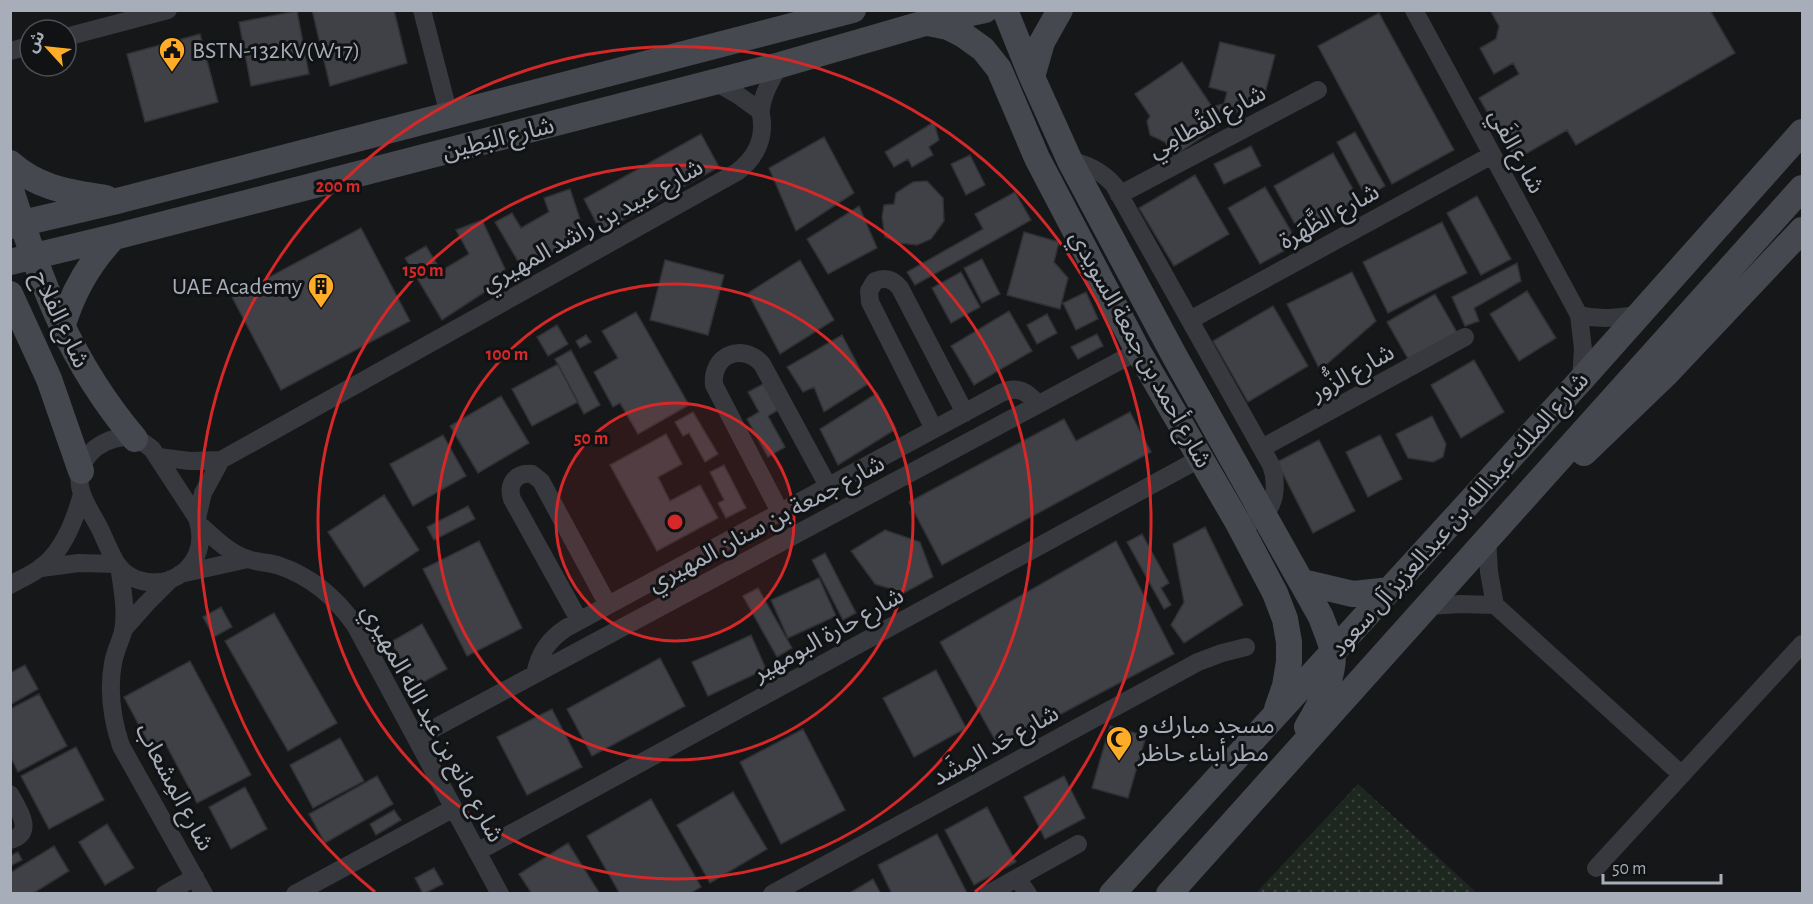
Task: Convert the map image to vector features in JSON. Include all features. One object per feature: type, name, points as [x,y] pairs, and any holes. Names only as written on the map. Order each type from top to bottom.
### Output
[{"type":"main road","name":"شارع البَطِين","points":[[16,225],[122,200],[853,10]]},
{"type":"main road","name":"شارع البَطِين","points":[[21,259],[780,65],[925,23],[984,10]]},
{"type":"main road","name":"شارع أحمد بن جمعة السويدي","points":[[1005,10],[1070,161],[1174,355],[1321,617],[1333,653]]},
{"type":"main road","points":[[1006,88],[1022,79],[1033,79],[1042,42],[1060,10]]},
{"type":"main road","name":"شارع أحمد بن جمعة السويدي","points":[[925,23],[948,27],[975,42],[991,58],[1037,158],[1138,351],[1237,520],[1275,593],[1285,619],[1289,642],[1289,662],[1285,686],[1275,715]]},
{"type":"main road","name":"شارع الملك عبدالله بن عبدالعزيز آل سعود","points":[[1112,894],[1581,380],[1803,132]]},
{"type":"main road","points":[[10,163],[29,178],[52,188],[122,200]]},
{"type":"main road","name":"شارع الفلاح","points":[[10,187],[21,259],[63,328],[87,375],[135,439]]},
{"type":"main road","name":"شارع الملك عبدالله بن عبدالعزيز آل سعود","points":[[1169,894],[1803,188]]},
{"type":"main road","points":[[1487,538],[1533,503],[1658,383],[1803,230]]},
{"type":"main road","points":[[63,328],[67,311],[81,279],[101,250],[114,237]]},
{"type":"main road","name":"شارع الفلاح","points":[[10,294],[16,317],[49,379],[81,482]]},
{"type":"main road","points":[[1138,351],[1152,348],[1174,355]]},
{"type":"main road","points":[[1302,582],[1353,594],[1390,590]]},
{"type":"main road","points":[[1286,764],[1325,692],[1333,653]]},
{"type":"street","points":[[78,34],[168,10]]},
{"type":"street","points":[[422,10],[449,115]]},
{"type":"street","name":"شارع الفَي","points":[[1414,10],[1579,315],[1583,349],[1581,380]]},
{"type":"street","name":"شارع عبيد بن راشد المهيري","points":[[159,457],[190,461],[221,460],[737,172],[751,158],[760,141],[762,121],[760,111],[768,87],[780,65]]},
{"type":"street","points":[[714,82],[738,95],[760,111]]},
{"type":"street","name":"شارع القُطامِي","points":[[1119,195],[1318,90]]},
{"type":"street","name":"شارع الظَّهَرة","points":[[1190,320],[1492,155]]},
{"type":"street","points":[[1070,161],[1080,163],[1107,177],[1119,195],[1274,473],[1276,482],[1273,500],[1264,515],[1249,522],[1237,520]]},
{"type":"street","points":[[934,429],[870,302],[869,291],[875,282],[886,278],[900,288],[965,412]]},
{"type":"street","points":[[1579,315],[1595,319],[1640,314]]},
{"type":"street","name":"شارع الزُّور","points":[[1262,448],[1465,337]]},
{"type":"street","name":"شارع جمعة بن سنان المهيري","points":[[416,738],[1138,351]]},
{"type":"street","name":"شارع جمعة بن سنان المهيري","points":[[780,512],[714,385],[715,370],[723,358],[730,354],[744,352],[757,358],[762,364],[828,486]]},
{"type":"street","points":[[535,674],[540,656],[550,640],[579,620],[965,412],[1010,389],[1024,391],[1038,404]]},
{"type":"street","points":[[10,585],[41,568],[60,546],[74,521],[84,461],[97,446],[115,438],[135,439],[152,449],[198,521]]},
{"type":"street","name":"شارع حارة البومهير","points":[[477,852],[1201,458]]},
{"type":"street","points":[[81,482],[118,565],[134,578],[152,582],[176,577],[188,568],[198,552],[200,543],[198,521],[203,493],[221,460]]},
{"type":"street","points":[[579,620],[512,499],[510,488],[515,477],[520,474],[532,474],[541,482],[608,605]]},
{"type":"street","name":"شارع مانع بن عبد الله المهيري","points":[[198,521],[222,544],[248,560]]},
{"type":"street","points":[[1487,538],[1489,572],[1495,605],[1682,775]]},
{"type":"street","name":"شارع مانع بن عبد الله المهيري","points":[[176,577],[248,560],[263,562],[294,571],[315,583],[334,599],[355,625],[500,894]]},
{"type":"street","points":[[41,568],[79,563],[118,565]]},
{"type":"street","name":"شارع المِشعاب","points":[[118,565],[123,598],[123,630],[113,663],[111,680],[112,713],[116,730],[121,746],[204,894]]},
{"type":"street","name":"شارع المِشعاب","points":[[123,630],[176,577]]},
{"type":"street","points":[[1428,606],[1495,605]]},
{"type":"street","points":[[1596,868],[1803,644]]},
{"type":"street","name":"شارع حَد المِشَد","points":[[772,894],[1198,662],[1222,652],[1246,647]]},
{"type":"street","points":[[10,794],[22,815],[24,825],[20,836],[10,840]]},
{"type":"street","points":[[295,894],[454,808]]},
{"type":"street","points":[[988,894],[1078,844]]},
{"type":"street","points":[[165,894],[195,877]]},
{"type":"street","points":[[1017,878],[1028,894]]},
{"type":"shaded area","points":[[1358,784],[1477,893],[1256,893]]},
{"type":"building","points":[[312,10],[394,10],[407,63],[330,86]]},
{"type":"building","points":[[1490,10],[1710,10],[1735,53],[1576,145],[1567,130],[1515,160],[1479,98],[1519,74],[1513,63],[1494,74],[1480,48],[1496,39],[1499,26]]},
{"type":"building","points":[[297,11],[309,74],[251,86],[239,22]]},
{"type":"building","points":[[1379,13],[1454,150],[1392,184],[1318,46]]},
{"type":"building","points":[[200,34],[218,102],[145,122],[127,54]]},
{"type":"building","points":[[1220,42],[1275,55],[1264,97],[1226,118],[1215,106],[1224,104],[1227,92],[1209,87]]},
{"type":"building","points":[[1182,62],[1223,123],[1174,156],[1165,142],[1150,135],[1147,121],[1150,116],[1135,94]]},
{"type":"building","points":[[934,122],[939,140],[929,147],[933,155],[912,167],[908,159],[894,167],[885,152]]},
{"type":"building","points":[[1355,132],[1385,186],[1366,197],[1337,142]]},
{"type":"building","points":[[701,134],[719,167],[601,232],[584,199]]},
{"type":"building","points":[[824,137],[854,193],[796,231],[769,168]]},
{"type":"building","points":[[1251,146],[1261,166],[1224,184],[1214,164]]},
{"type":"building","points":[[1333,153],[1360,202],[1301,235],[1274,186]]},
{"type":"building","points":[[970,155],[985,185],[966,195],[951,164]]},
{"type":"building","points":[[1195,175],[1229,234],[1174,266],[1139,208]]},
{"type":"building","points":[[927,181],[943,198],[944,221],[931,239],[917,245],[899,243],[885,237],[882,217],[884,205],[894,204],[896,193],[913,182]]},
{"type":"building","points":[[1265,187],[1298,243],[1260,264],[1228,208]]},
{"type":"building","points":[[570,189],[582,225],[578,237],[531,265],[519,263],[495,222],[512,213],[521,228],[549,212],[544,198]]},
{"type":"building","points":[[1015,192],[1031,220],[915,285],[907,272],[983,229],[975,214]]},
{"type":"building","points":[[1477,196],[1511,259],[1481,275],[1447,213]]},
{"type":"building","points":[[859,206],[877,248],[828,274],[807,239]]},
{"type":"building","points":[[482,220],[505,269],[497,284],[442,320],[405,258],[426,246],[441,271],[469,254],[456,230]]},
{"type":"building","points":[[1442,222],[1467,273],[1388,313],[1363,262]]},
{"type":"building","name":"UAE Academy","points":[[361,228],[410,321],[281,390],[232,297]]},
{"type":"building","points":[[1024,232],[1059,242],[1054,262],[1068,278],[1060,309],[1007,295]]},
{"type":"building","points":[[982,259],[1000,294],[982,303],[964,268]]},
{"type":"building","points":[[665,260],[724,275],[708,335],[650,320]]},
{"type":"building","points":[[800,260],[834,320],[780,354],[748,293]]},
{"type":"building","points":[[1517,263],[1521,281],[1474,308],[1479,321],[1465,326],[1452,297]]},
{"type":"building","points":[[961,272],[980,307],[951,323],[932,288]]},
{"type":"building","points":[[1352,272],[1376,321],[1320,370],[1287,304]]},
{"type":"building","points":[[1527,291],[1556,338],[1519,361],[1490,314]]},
{"type":"building","points":[[1086,292],[1098,319],[1076,330],[1063,303]]},
{"type":"building","points":[[1435,294],[1459,336],[1411,364],[1387,322]]},
{"type":"building","points":[[1273,306],[1308,366],[1248,402],[1213,341]]},
{"type":"building","points":[[1009,311],[1032,351],[974,385],[951,346]]},
{"type":"building","points":[[636,312],[689,405],[638,434],[620,403],[613,407],[594,372],[618,358],[602,331]]},
{"type":"building","points":[[1047,314],[1057,333],[1037,344],[1027,325]]},
{"type":"building","points":[[557,325],[568,344],[548,356],[537,337]]},
{"type":"building","points":[[1097,334],[1103,346],[1078,359],[1071,347]]},
{"type":"building","points":[[586,335],[591,342],[580,348],[576,341]]},
{"type":"building","points":[[842,335],[868,384],[824,412],[814,387],[803,392],[787,367]]},
{"type":"building","points":[[571,350],[600,405],[584,414],[555,359]]},
{"type":"building","points":[[1474,360],[1504,412],[1461,438],[1431,385]]},
{"type":"building","points":[[558,364],[578,402],[532,426],[512,389]]},
{"type":"building","points":[[765,383],[780,409],[768,416],[785,447],[768,457],[747,419],[759,412],[748,392]]},
{"type":"building","points":[[877,393],[896,429],[838,465],[820,429]]},
{"type":"building","points":[[501,396],[529,443],[478,473],[450,426]]},
{"type":"building","points":[[693,412],[718,454],[705,462],[689,433],[683,436],[675,422]]},
{"type":"building","points":[[1130,412],[1151,452],[942,565],[909,502],[1064,419],[1076,441]]},
{"type":"building","points":[[1432,416],[1446,444],[1443,457],[1433,462],[1408,458],[1396,434]]},
{"type":"building","points":[[666,434],[682,464],[658,477],[670,501],[700,485],[718,518],[657,551],[610,465]]},
{"type":"building","points":[[443,435],[466,476],[413,506],[390,464]]},
{"type":"building","points":[[1380,435],[1402,479],[1368,497],[1346,452]]},
{"type":"building","points":[[1319,440],[1355,511],[1313,533],[1277,462]]},
{"type":"building","points":[[724,465],[746,508],[726,518],[718,503],[724,500],[710,472]]},
{"type":"building","points":[[384,495],[419,550],[364,587],[328,532]]},
{"type":"building","points":[[468,506],[475,519],[434,540],[427,527]]},
{"type":"building","points":[[1205,527],[1243,605],[1184,643],[1171,625],[1184,602],[1173,544]]},
{"type":"building","points":[[885,530],[920,542],[933,577],[904,593],[875,584],[851,551]]},
{"type":"building","points":[[1142,534],[1169,583],[1161,588],[1171,605],[1164,609],[1127,542]]},
{"type":"building","points":[[479,541],[522,628],[467,656],[423,569]]},
{"type":"building","points":[[1116,541],[1174,654],[999,747],[940,642]]},
{"type":"building","points":[[825,553],[856,613],[843,620],[812,560]]},
{"type":"building","points":[[819,578],[836,616],[788,638],[771,600]]},
{"type":"building","points":[[758,588],[792,648],[777,657],[743,596]]},
{"type":"building","points":[[221,607],[232,627],[214,637],[203,617]]},
{"type":"building","points":[[274,613],[337,723],[288,751],[225,641]]},
{"type":"building","points":[[422,624],[447,669],[416,686],[391,642]]},
{"type":"building","points":[[751,635],[766,669],[708,696],[692,662]]},
{"type":"building","points":[[660,658],[685,706],[592,756],[567,709]]},
{"type":"building","points":[[190,661],[251,775],[197,803],[164,741],[151,748],[124,697]]},
{"type":"building","points":[[25,665],[38,689],[10,705],[10,673]]},
{"type":"building","points":[[936,670],[966,728],[914,757],[883,698]]},
{"type":"building","points":[[39,694],[67,746],[18,772],[10,756],[10,709]]},
{"type":"building","points":[[552,709],[582,767],[527,795],[497,737]]},
{"type":"building","name":"مسجد مبارك و مطر أبناء حاظر","points":[[1110,726],[1146,736],[1128,798],[1092,788]]},
{"type":"building","points":[[803,729],[845,810],[781,844],[740,762]]},
{"type":"building","points":[[340,738],[364,781],[313,808],[290,765]]},
{"type":"building","points":[[76,747],[104,800],[49,829],[21,776]]},
{"type":"building","points":[[377,776],[393,804],[325,843],[309,814]]},
{"type":"building","points":[[1064,776],[1085,818],[1045,839],[1024,797]]},
{"type":"building","points":[[245,787],[267,829],[231,849],[209,807]]},
{"type":"building","points":[[733,792],[767,849],[710,883],[677,825]]},
{"type":"building","points":[[651,799],[701,887],[689,894],[620,894],[587,836]]},
{"type":"building","points":[[987,807],[1016,862],[974,885],[945,830]]},
{"type":"building","points":[[394,810],[401,820],[376,835],[370,824]]},
{"type":"building","points":[[107,824],[134,868],[105,885],[79,842]]},
{"type":"building","points":[[937,834],[967,893],[892,894],[878,865]]},
{"type":"building","points":[[568,843],[600,894],[532,894],[519,874]]},
{"type":"building","points":[[54,846],[69,871],[32,894],[10,894],[10,873]]},
{"type":"building","points":[[18,852],[22,860],[10,866],[10,856]]},
{"type":"building","points":[[434,868],[443,884],[423,894],[415,878]]},
{"type":"building","points":[[873,879],[881,894],[848,894]]},
{"type":"place","name":"BSTN-132KV(W17)","points":[[172,73]]},
{"type":"place","name":"UAE Academy","points":[[321,309]]},
{"type":"place","name":"مسجد مبارك و مطر أبناء حاظر","points":[[1119,762]]}]
